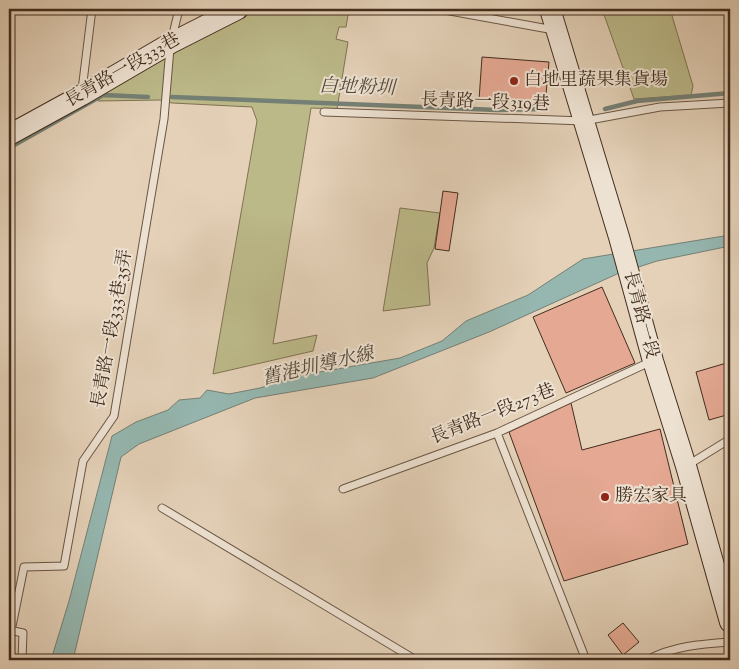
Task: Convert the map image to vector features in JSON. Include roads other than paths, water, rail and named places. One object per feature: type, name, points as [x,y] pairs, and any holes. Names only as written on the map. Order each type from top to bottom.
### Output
[{"type":"street","name":"長青路一段333巷","points":[[9,135],[171,43],[238,9]]},
{"type":"street","name":"長青路一段","points":[[550,9],[619,237],[652,361],[686,466],[730,622]]},
{"type":"lane","points":[[82,95],[92,9]]},
{"type":"lane","points":[[171,43],[179,9]]},
{"type":"lane","points":[[439,9],[557,31]]},
{"type":"lane","name":"長青路一段333巷35弄","points":[[10,631],[24,568],[64,566],[83,461],[114,416],[164,119],[171,43]]},
{"type":"lane","name":"長青路一段319巷","points":[[324,112],[584,121],[660,107],[730,103]]},
{"type":"lane","name":"長青路一段273巷","points":[[343,489],[497,433],[652,361]]},
{"type":"lane","points":[[497,433],[586,660]]},
{"type":"lane","points":[[686,466],[730,439]]},
{"type":"lane","points":[[162,508],[416,660]]},
{"type":"lane","points":[[10,631],[23,633],[22,660]]},
{"type":"lane","points":[[647,660],[656,655],[688,645],[730,642]]},
{"type":"water","points":[[730,235],[730,246],[657,261],[617,274],[489,332],[373,378],[255,398],[139,444],[121,457],[73,660],[51,660],[69,601],[112,436],[136,422],[168,410],[179,400],[200,398],[207,390],[229,394],[260,388],[297,376],[400,358],[442,341],[466,321],[528,295],[583,259]]},
{"type":"waterway","name":"白地粉圳","points":[[605,109],[637,101],[730,93]]},
{"type":"waterway","name":"白地粉圳","points":[[9,148],[103,95],[148,97]]},
{"type":"waterway","name":"白地粉圳","points":[[172,97],[497,110],[540,109]]},
{"type":"place","name":"白地里蔬果集貨場","points":[[514,81]]},
{"type":"place","name":"勝宏家具","points":[[605,497]]},
{"type":"water label","name":"舊港圳導水線","points":[[318,367]]}]
